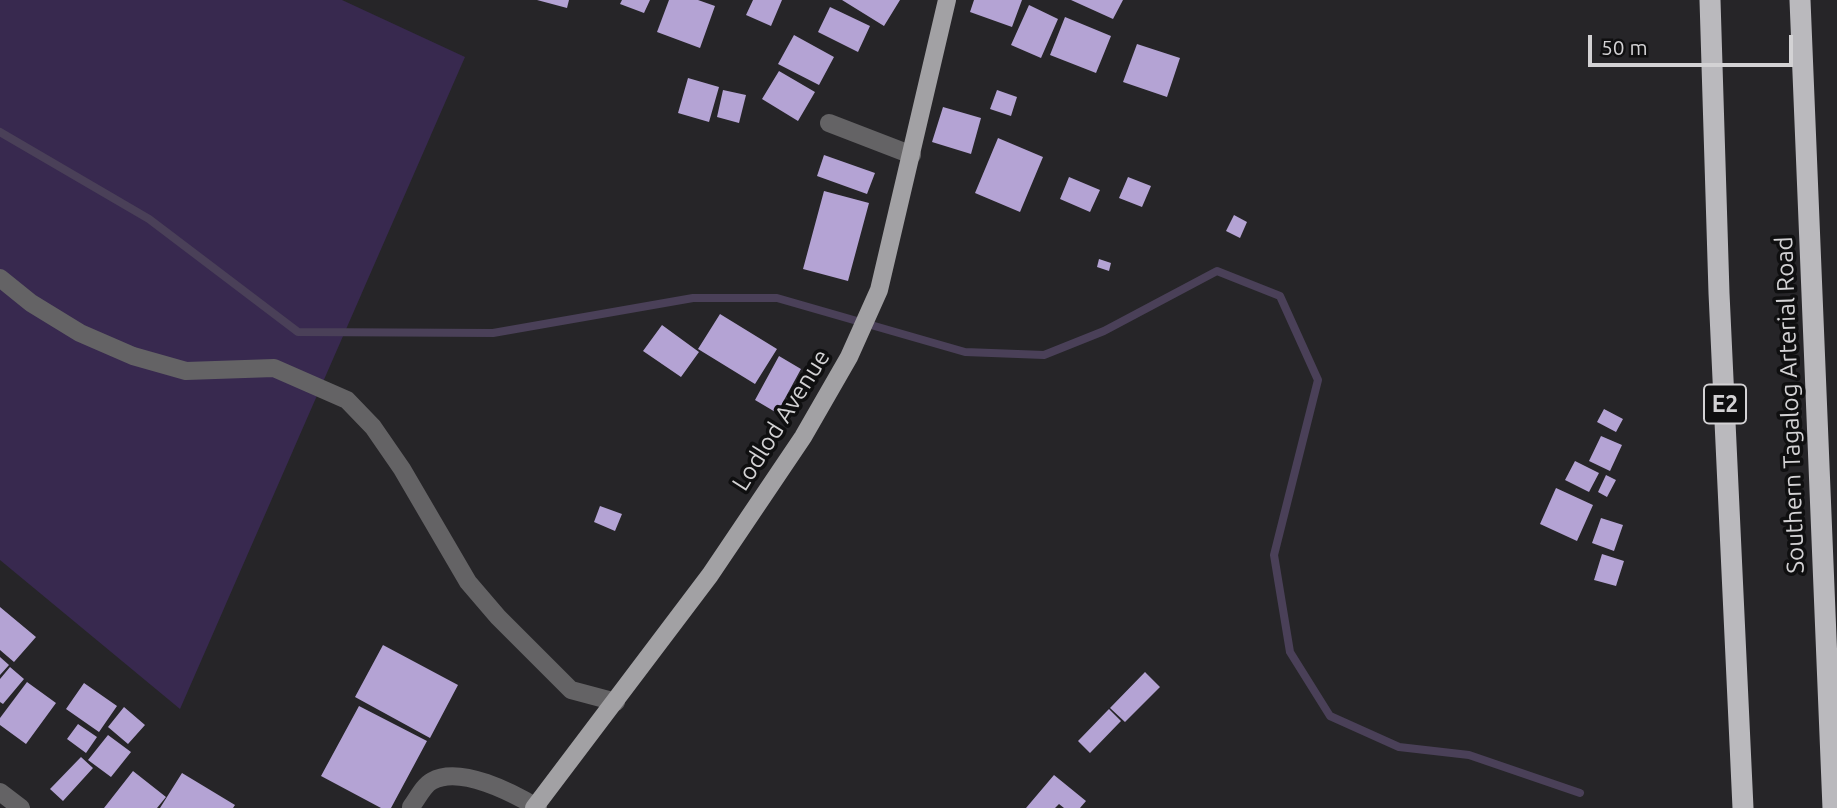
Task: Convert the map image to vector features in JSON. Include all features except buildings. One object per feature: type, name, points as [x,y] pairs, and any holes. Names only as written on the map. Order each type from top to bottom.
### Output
[{"type":"highway","name":"E2","points":[[1710,0],[1720,307],[1743,808]]},
{"type":"highway","name":"Southern Tagalog Arterial Road","points":[[1800,0],[1833,808]]},
{"type":"main road","name":"Lodlod Avenue","points":[[536,807],[749,519],[803,437],[849,357],[879,290],[947,0]]},
{"type":"street","points":[[829,123],[912,155]]},
{"type":"street","points":[[0,278],[31,303],[80,333],[133,356],[186,371],[274,368],[347,400],[373,427],[402,469],[468,582],[498,617],[571,690],[616,702]]},
{"type":"street","points":[[411,807],[431,781],[448,776],[472,777],[536,807]]},
{"type":"street","points":[[0,792],[21,808]]},
{"type":"shaded area","points":[[0,0],[342,0],[465,57],[180,709],[0,560]]},
{"type":"waterway","points":[[0,132],[149,219],[298,332],[493,333],[693,298],[777,298],[965,352],[1044,355],[1104,331],[1217,271],[1280,296],[1318,380],[1274,555],[1290,652],[1330,716],[1399,747],[1469,755],[1580,793]]}]
